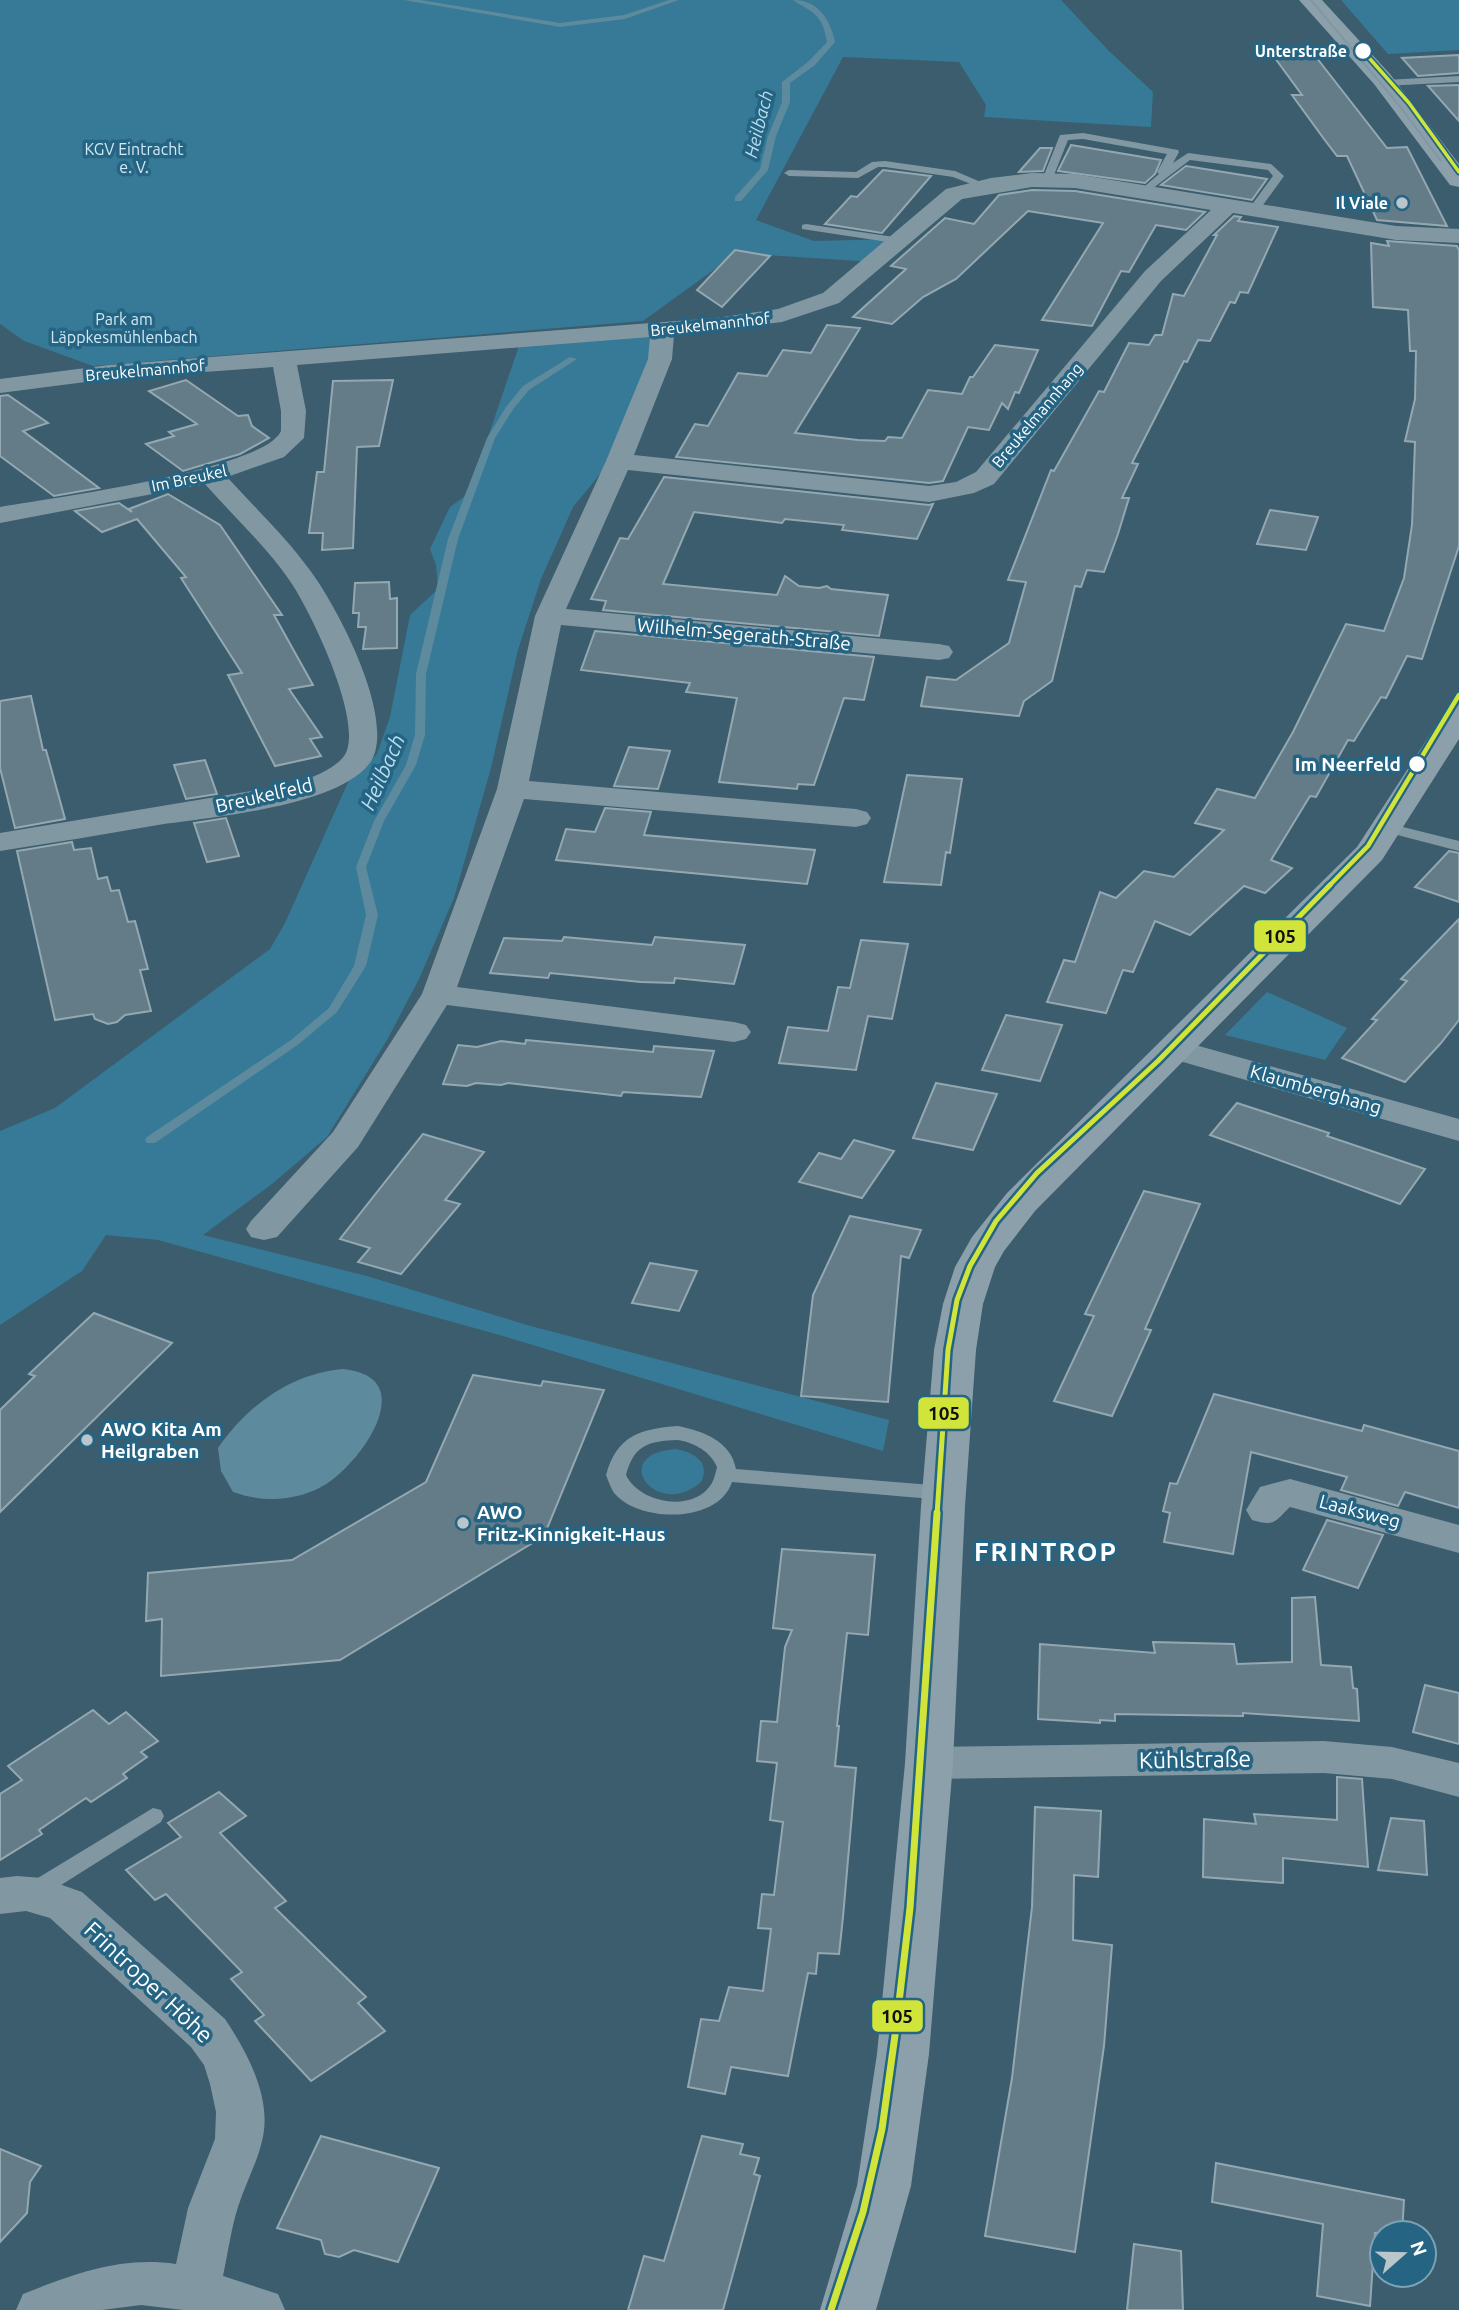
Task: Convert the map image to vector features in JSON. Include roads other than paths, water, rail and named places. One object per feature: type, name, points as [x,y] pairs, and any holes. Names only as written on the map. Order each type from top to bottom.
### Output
[{"type":"main road","points":[[1310,0],[1387,86],[1459,180]]},
{"type":"main road","points":[[848,2310],[884,2186],[910,1989],[929,1763],[955,1350],[963,1304],[975,1267],[986,1246],[1021,1202],[1274,946],[1335,890],[1370,853],[1458,720]]},
{"type":"street","name":"Breukelmannhof","points":[[0,386],[109,372],[752,321],[808,308],[831,298],[851,284],[954,194],[984,186],[1047,180],[1150,187],[1254,210],[1396,233],[1459,236]]},
{"type":"street","name":"Breukelmannhang","points":[[619,461],[929,494],[953,491],[977,483],[985,478],[1153,275],[1228,205]]},
{"type":"street","points":[[264,1230],[346,1139],[438,994],[512,789],[549,616],[619,461],[660,359],[663,329]]},
{"type":"street","name":"Im Breukel","points":[[0,514],[211,475],[277,452],[290,439],[295,426],[283,359]]},
{"type":"street","name":"Breukelfeld","points":[[0,842],[276,797],[309,789],[334,777],[358,760],[366,744],[366,732],[346,665],[327,620],[300,575],[211,475]]},
{"type":"street","name":"Wilhelm-Segerath-Straße","points":[[549,616],[939,652]]},
{"type":"street","points":[[512,789],[856,818]]},
{"type":"street","points":[[438,994],[734,1032]]},
{"type":"street","name":"Klaumberghang","points":[[1174,1049],[1459,1130]]},
{"type":"street","name":"Laaksweg","points":[[1266,1510],[1274,1497],[1290,1493],[1459,1539]]},
{"type":"street","name":"Kühlstraße","points":[[929,1763],[1324,1757],[1391,1763],[1459,1780]]},
{"type":"street","name":"Frintroper Höhe","points":[[16,1895],[50,1896],[66,1905],[208,2033],[225,2058],[240,2112],[239,2139],[213,2208],[195,2290]]},
{"type":"street","points":[[41,2310],[120,2284],[166,2284],[260,2310]]},
{"type":"lane","points":[[1387,86],[1459,81]]},
{"type":"lane","points":[[1047,180],[1064,137],[1083,135],[1174,152],[1150,187]]},
{"type":"lane","points":[[1150,187],[1188,156],[1271,167],[1279,176],[1254,210]]},
{"type":"lane","points":[[789,173],[858,175],[876,164],[885,164],[955,174],[984,186]]},
{"type":"lane","points":[[806,227],[901,241]]},
{"type":"lane","points":[[1387,828],[1459,846]]},
{"type":"lane","points":[[678,1433],[705,1440],[717,1450],[724,1459],[726,1475],[720,1488],[699,1504],[663,1509],[645,1505],[624,1491],[619,1483],[616,1467],[624,1451],[633,1443],[660,1434],[678,1433]]},
{"type":"lane","points":[[726,1475],[944,1493]]},
{"type":"lane","points":[[16,1895],[153,1816]]},
{"type":"waterway","points":[[407,0],[560,25],[625,17],[676,0]]},
{"type":"waterway","name":"Heilbach","points":[[738,199],[764,170],[772,136],[786,102],[786,82],[812,63],[831,42],[827,25],[821,15],[796,0]]},
{"type":"waterway","name":"Heilbach","points":[[151,1140],[295,1042],[333,1010],[360,966],[372,915],[361,867],[379,821],[411,765],[420,735],[421,674],[453,539],[491,438],[510,407],[526,388],[573,359]]},
{"type":"tram line","points":[[1311,0],[1398,104],[1441,161]]},
{"type":"place","name":"Unterstraße","points":[[1363,51]]},
{"type":"place","name":"Il Viale","points":[[1402,203]]},
{"type":"place","name":"Im Neerfeld","points":[[1417,764]]},
{"type":"place","name":"AWO Kita Am Heilgraben","points":[[87,1440]]},
{"type":"place","name":"AWO Fritz-Kinnigkeit-Haus","points":[[463,1523]]},
{"type":"district","name":"FRINTROP","points":[[1046,1551]]},
{"type":"park label","name":"KGV Eintracht e. V.","points":[[134,158]]},
{"type":"park label","name":"Park am Läppkesmühlenbach","points":[[124,328]]}]
